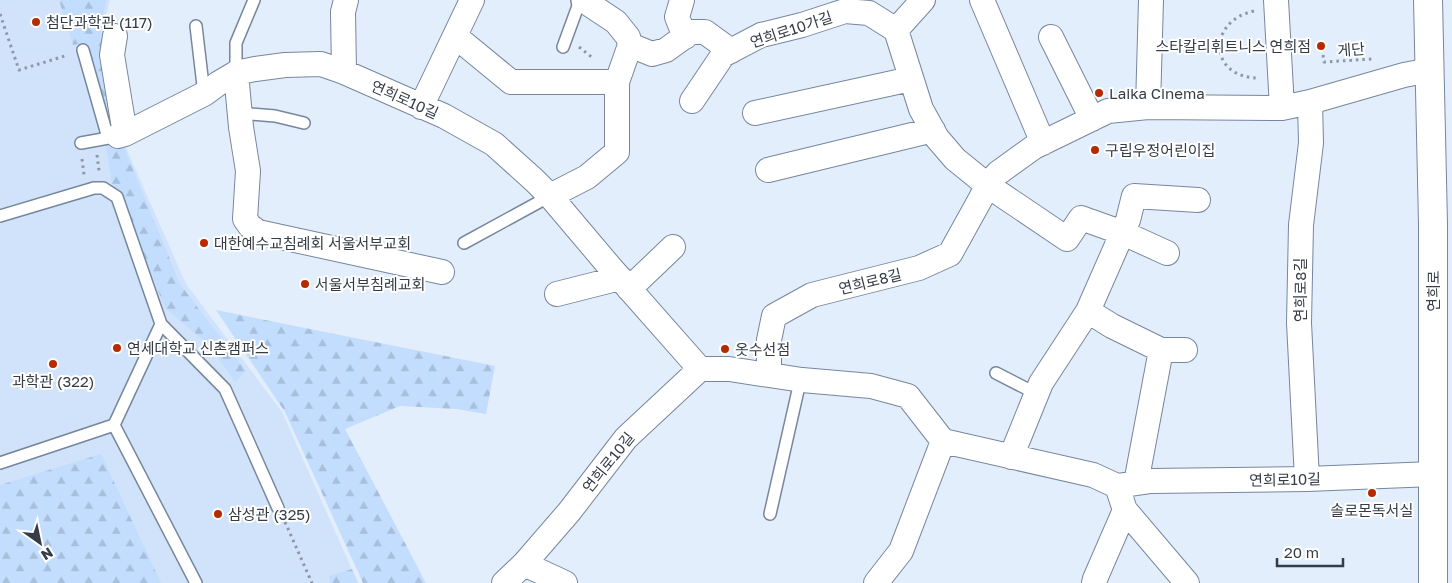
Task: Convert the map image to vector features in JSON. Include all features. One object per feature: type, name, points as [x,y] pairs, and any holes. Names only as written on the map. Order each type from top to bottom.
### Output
[{"type":"main road","name":"연희로","points":[[1428,0],[1433,224],[1433,583]]},
{"type":"street","points":[[344,72],[343,12],[346,0]]},
{"type":"street","points":[[421,107],[472,0]]},
{"type":"street","points":[[550,196],[587,177],[617,152],[617,82],[630,46],[628,37],[616,22],[585,0]]},
{"type":"street","points":[[630,46],[652,54],[666,50],[685,36],[677,17],[682,0]]},
{"type":"street","points":[[923,0],[896,30],[921,109],[933,130],[955,159],[987,185],[1067,239],[1081,218],[1123,232],[1167,253]]},
{"type":"street","points":[[982,0],[1043,143]]},
{"type":"street","points":[[1148,107],[1151,0]]},
{"type":"street","points":[[1269,5],[1280,77],[1282,108]]},
{"type":"street","name":"연희로10가길","points":[[692,101],[723,54],[761,35],[802,25],[845,11],[869,13],[896,30]]},
{"type":"street","name":"연희로10가길","points":[[685,36],[691,32],[705,32],[731,51]]},
{"type":"street","points":[[115,36],[112,55],[117,136]]},
{"type":"street","points":[[455,36],[511,82],[617,82]]},
{"type":"street","points":[[1051,37],[1092,119]]},
{"type":"street","name":"연희로10길","points":[[117,136],[204,94],[218,83],[236,73],[285,65],[321,64],[344,72],[444,116],[494,144],[550,196],[700,369],[626,438],[569,512],[524,564],[504,583]]},
{"type":"street","name":"연희로8길","points":[[769,375],[769,340],[774,316],[812,295],[919,268],[950,254],[982,198],[987,185],[998,173],[1034,147],[1108,111],[1148,107],[1282,108],[1310,102],[1404,75],[1430,70]]},
{"type":"street","points":[[236,73],[239,113],[248,171],[245,219],[250,226],[258,232],[442,272]]},
{"type":"street","points":[[755,113],[911,79]]},
{"type":"street","name":"연희로8길","points":[[1307,479],[1299,323],[1301,225],[1311,143],[1310,102]]},
{"type":"street","points":[[768,170],[933,130]]},
{"type":"street","points":[[1011,457],[1041,383],[1088,311],[1123,232],[1134,196],[1198,200]]},
{"type":"street","points":[[557,294],[625,284],[673,247]]},
{"type":"street","points":[[1088,311],[1112,326],[1162,350],[1186,350]]},
{"type":"street","points":[[1094,583],[1094,578],[1125,510],[1127,484],[1162,350]]},
{"type":"street","points":[[700,369],[729,369],[802,380],[871,386],[908,396],[943,441],[902,550],[876,583]]},
{"type":"street","name":"연희로10길","points":[[943,441],[1127,484],[1151,481],[1307,479],[1433,474]]},
{"type":"street","points":[[1125,510],[1187,583]]},
{"type":"street","points":[[524,564],[565,583]]},
{"type":"lane","points":[[236,73],[236,43],[254,0]]},
{"type":"lane","points":[[562,47],[578,6],[577,0]]},
{"type":"lane","points":[[196,26],[204,94]]},
{"type":"lane","points":[[81,143],[117,136],[83,50]]},
{"type":"lane","points":[[239,113],[276,116],[304,123]]},
{"type":"lane","points":[[0,216],[87,190],[104,188],[117,197],[161,324],[225,389],[278,508]]},
{"type":"lane","points":[[464,243],[550,196]]},
{"type":"lane","points":[[0,463],[114,425],[161,324]]},
{"type":"lane","points":[[996,373],[1037,394]]},
{"type":"lane","points":[[770,514],[799,386],[802,380]]},
{"type":"lane","points":[[114,425],[196,583]]},
{"type":"path","points":[[1269,5],[1240,15],[1232,21],[1220,39],[1220,50],[1229,69],[1237,75],[1247,78],[1280,77]]},
{"type":"path","points":[[0,14],[19,70],[83,50]]},
{"type":"path","name":"게단","points":[[1323,55],[1324,62],[1380,58]]},
{"type":"path","points":[[96,146],[100,180]]},
{"type":"path","points":[[82,157],[84,175]]},
{"type":"path","points":[[290,533],[312,583]]},
{"type":"shaded area","name":"연세대학교 신촌캠퍼스","points":[[0,0],[110,0],[103,26],[118,142],[124,143],[186,284],[282,412],[358,583],[0,583]]},
{"type":"green space","points":[[59,0],[107,0],[100,25],[112,116],[106,116],[85,43],[73,45]]},
{"type":"green space","points":[[123,145],[180,284],[246,371],[235,382],[210,346],[165,308],[120,197],[112,184],[106,147]]},
{"type":"green space","points":[[216,310],[495,366],[486,414],[456,409],[400,406],[345,429],[426,583],[363,583],[285,412]]},
{"type":"green space","points":[[101,454],[161,583],[0,583],[0,485]]},
{"type":"green space","points":[[352,569],[358,583],[330,583],[329,576]]},
{"type":"place","name":"첨단과학관 (117)","points":[[36,22]]},
{"type":"place","name":"스타칼리휘트니스 연희점","points":[[1321,46]]},
{"type":"place","name":"Laika Cinema","points":[[1099,93]]},
{"type":"place","name":"구립우정어린이집","points":[[1095,150]]},
{"type":"place","name":"대한예수교침례회 서울서부교회","points":[[204,243]]},
{"type":"place","name":"서울서부침례교회","points":[[305,284]]},
{"type":"place","name":"연세대학교 신촌캠퍼스","points":[[117,348]]},
{"type":"place","name":"옷수선점","points":[[725,349]]},
{"type":"place","name":"과학관 (322)","points":[[53,364]]},
{"type":"place","name":"솔로몬독서실","points":[[1372,493]]},
{"type":"place","name":"삼성관 (325)","points":[[218,514]]}]
